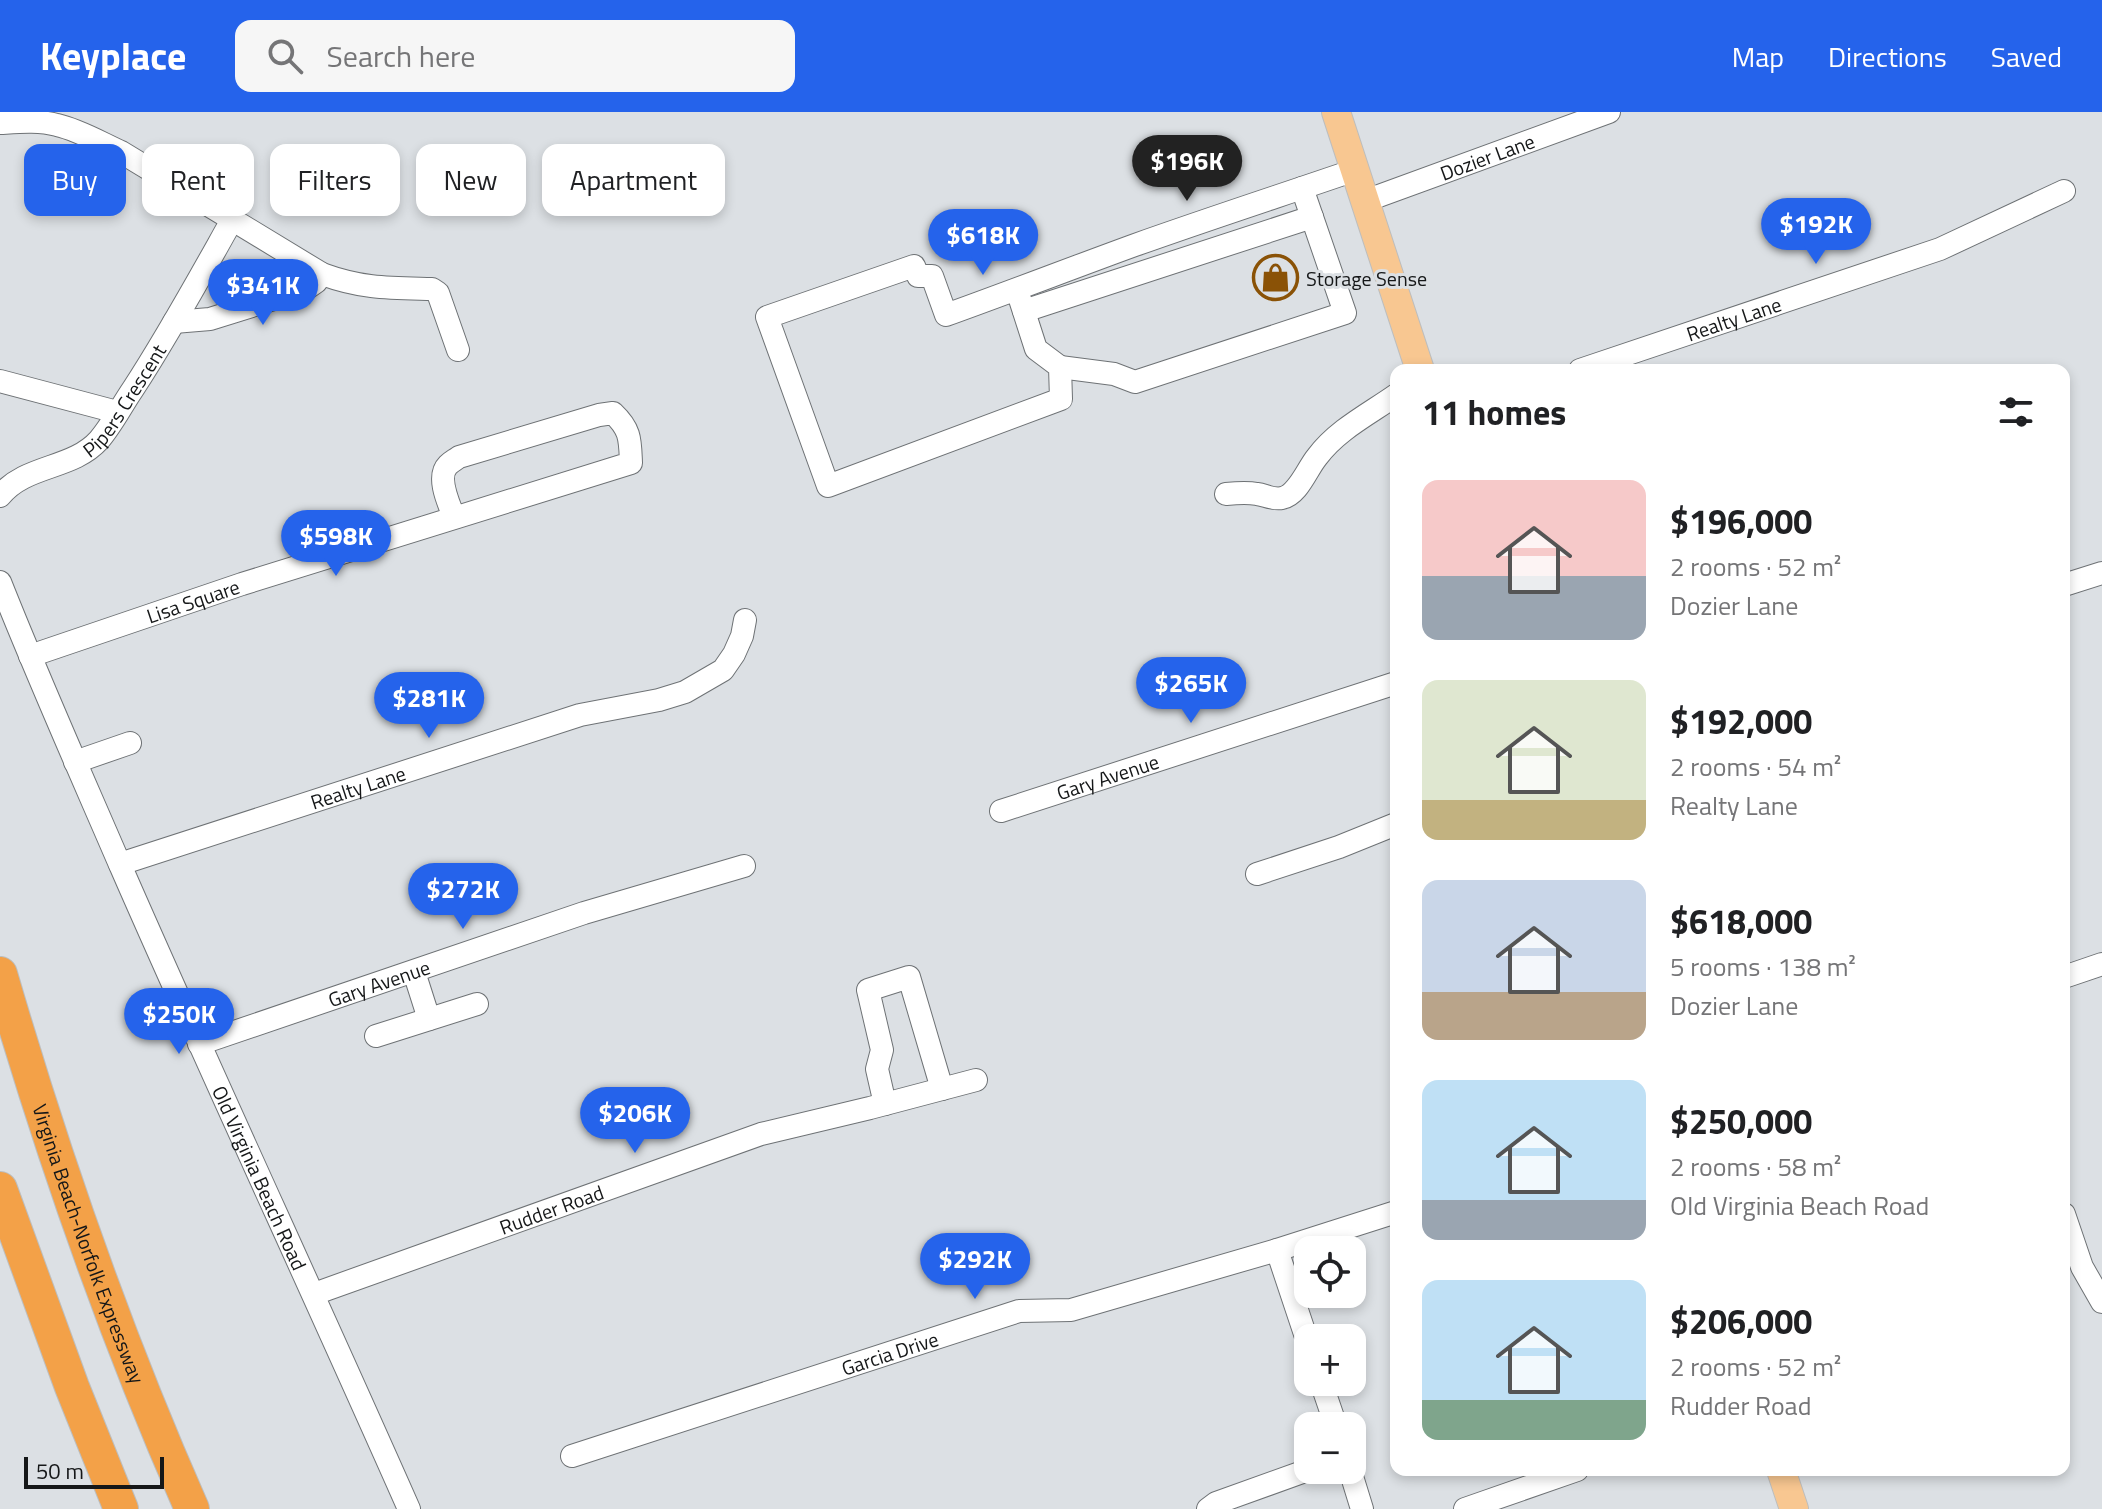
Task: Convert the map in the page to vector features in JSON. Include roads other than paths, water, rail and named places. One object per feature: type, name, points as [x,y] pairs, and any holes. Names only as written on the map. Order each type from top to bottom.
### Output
[{"type":"highway","name":"Virginia Beach-Norfolk Expressway","points":[[0,974],[57,1162],[98,1278],[192,1509]]},
{"type":"highway","points":[[0,1189],[72,1387],[121,1509]]},
{"type":"main road","points":[[1336,112],[1418,364]]},
{"type":"main road","points":[[1783,1476],[1794,1509]]},
{"type":"street","name":"Dozier Lane","points":[[1365,201],[1609,112]]},
{"type":"street","points":[[0,123],[57,125],[121,152],[322,274],[371,288],[432,289],[438,293],[458,350]]},
{"type":"street","points":[[1060,367],[1061,399],[828,486],[767,317],[914,266],[918,276],[932,276],[946,315],[1135,245],[1355,170]]},
{"type":"street","points":[[1017,290],[1036,349],[1060,367],[1114,374],[1135,382],[1345,313],[1302,188]]},
{"type":"street","name":"Realty Lane","points":[[1598,364],[1940,249],[2064,191]]},
{"type":"street","points":[[1024,311],[1312,217]]},
{"type":"street","name":"Pipers Crescent","points":[[0,496],[21,478],[66,463],[84,453],[99,439],[174,322],[232,220]]},
{"type":"street","points":[[174,322],[210,319],[306,289],[322,274]]},
{"type":"street","points":[[0,381],[117,412]]},
{"type":"street","points":[[1226,494],[1256,493],[1282,498],[1292,494],[1320,453],[1338,435],[1390,399]]},
{"type":"street","name":"Lisa Square","points":[[30,656],[242,584],[631,463],[630,435],[613,413],[459,457],[446,466],[444,472],[444,488],[454,517]]},
{"type":"street","points":[[2070,583],[2102,573]]},
{"type":"street","name":"Old Virginia Beach Road","points":[[0,582],[199,1044],[409,1509]]},
{"type":"street","name":"Realty Lane","points":[[120,864],[580,715],[685,692],[723,670],[742,636],[745,620]]},
{"type":"street","name":"Gary Avenue","points":[[1001,811],[1390,685]]},
{"type":"street","points":[[75,762],[130,743]]},
{"type":"street","points":[[1257,874],[1390,826]]},
{"type":"street","name":"Gary Avenue","points":[[199,1044],[584,913],[744,866]]},
{"type":"street","points":[[2070,975],[2102,964]]},
{"type":"street","points":[[414,972],[429,1019]]},
{"type":"street","points":[[885,1104],[877,1069],[882,1050],[868,990],[909,977],[942,1089]]},
{"type":"street","points":[[376,1036],[477,1004]]},
{"type":"street","name":"Rudder Road","points":[[314,1294],[761,1134],[976,1080]]},
{"type":"street","name":"Garcia Drive","points":[[572,1456],[1019,1311],[1071,1310],[1390,1214]]},
{"type":"street","points":[[2070,1233],[2077,1256],[2100,1294]]},
{"type":"street","points":[[1277,1250],[1302,1324]]},
{"type":"street","points":[[1208,1509],[1216,1503],[1294,1475]]},
{"type":"street","points":[[1465,1509],[1560,1476]]},
{"type":"street","points":[[1354,1484],[1362,1509]]},
{"type":"place","name":"Storage Sense","points":[[1275,278]]}]
